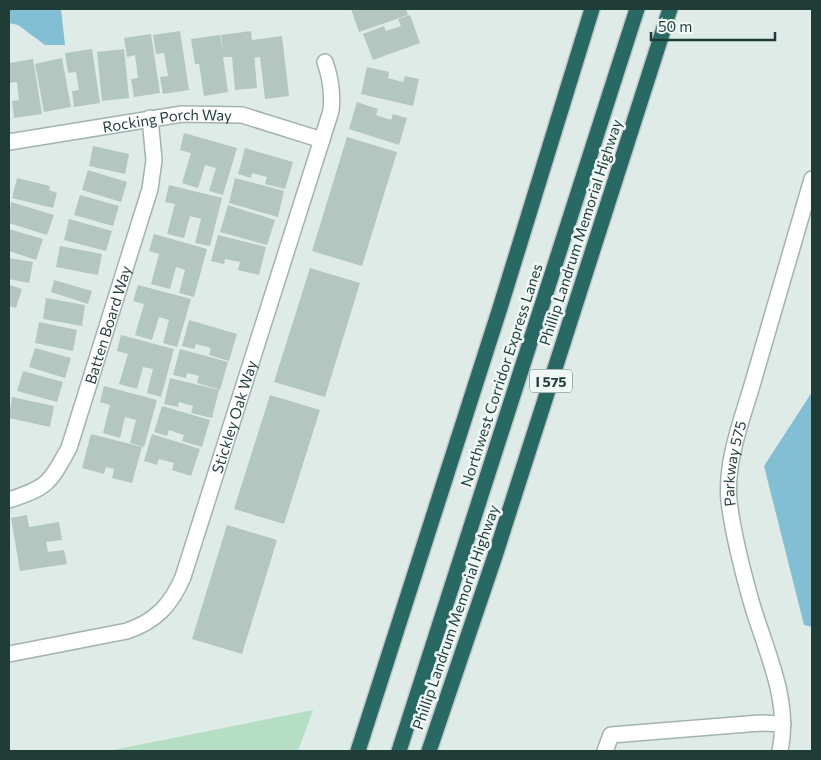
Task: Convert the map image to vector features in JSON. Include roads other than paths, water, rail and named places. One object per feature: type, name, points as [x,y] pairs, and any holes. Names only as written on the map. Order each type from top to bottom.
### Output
[{"type":"highway","points":[[358,751],[500,308],[592,9]]},
{"type":"highway","name":"Northwest Corridor Express Lanes","points":[[400,751],[636,9]]},
{"type":"highway","name":"Phillip Landrum Memorial Highway","points":[[429,751],[495,556],[670,9]]},
{"type":"street","name":"Stickley Oak Way","points":[[9,654],[127,631],[145,625],[161,613],[175,597],[183,577],[331,111],[333,95],[331,78],[325,62]]},
{"type":"street","name":"Rocking Porch Way","points":[[9,142],[182,114],[242,116],[322,140]]},
{"type":"street","name":"Batten Board Way","points":[[9,500],[38,491],[54,476],[70,448],[150,190],[154,160],[150,118]]},
{"type":"street","name":"Parkway 575","points":[[780,751],[783,724],[780,690],[751,601],[739,553],[729,500],[729,478],[737,439],[812,178]]},
{"type":"street","points":[[604,751],[611,735],[760,723],[783,724]]},
{"type":"water","points":[[9,9],[61,9],[65,45],[45,45],[18,25],[9,23]]},
{"type":"water","points":[[812,392],[812,627],[804,625],[764,466]]}]
